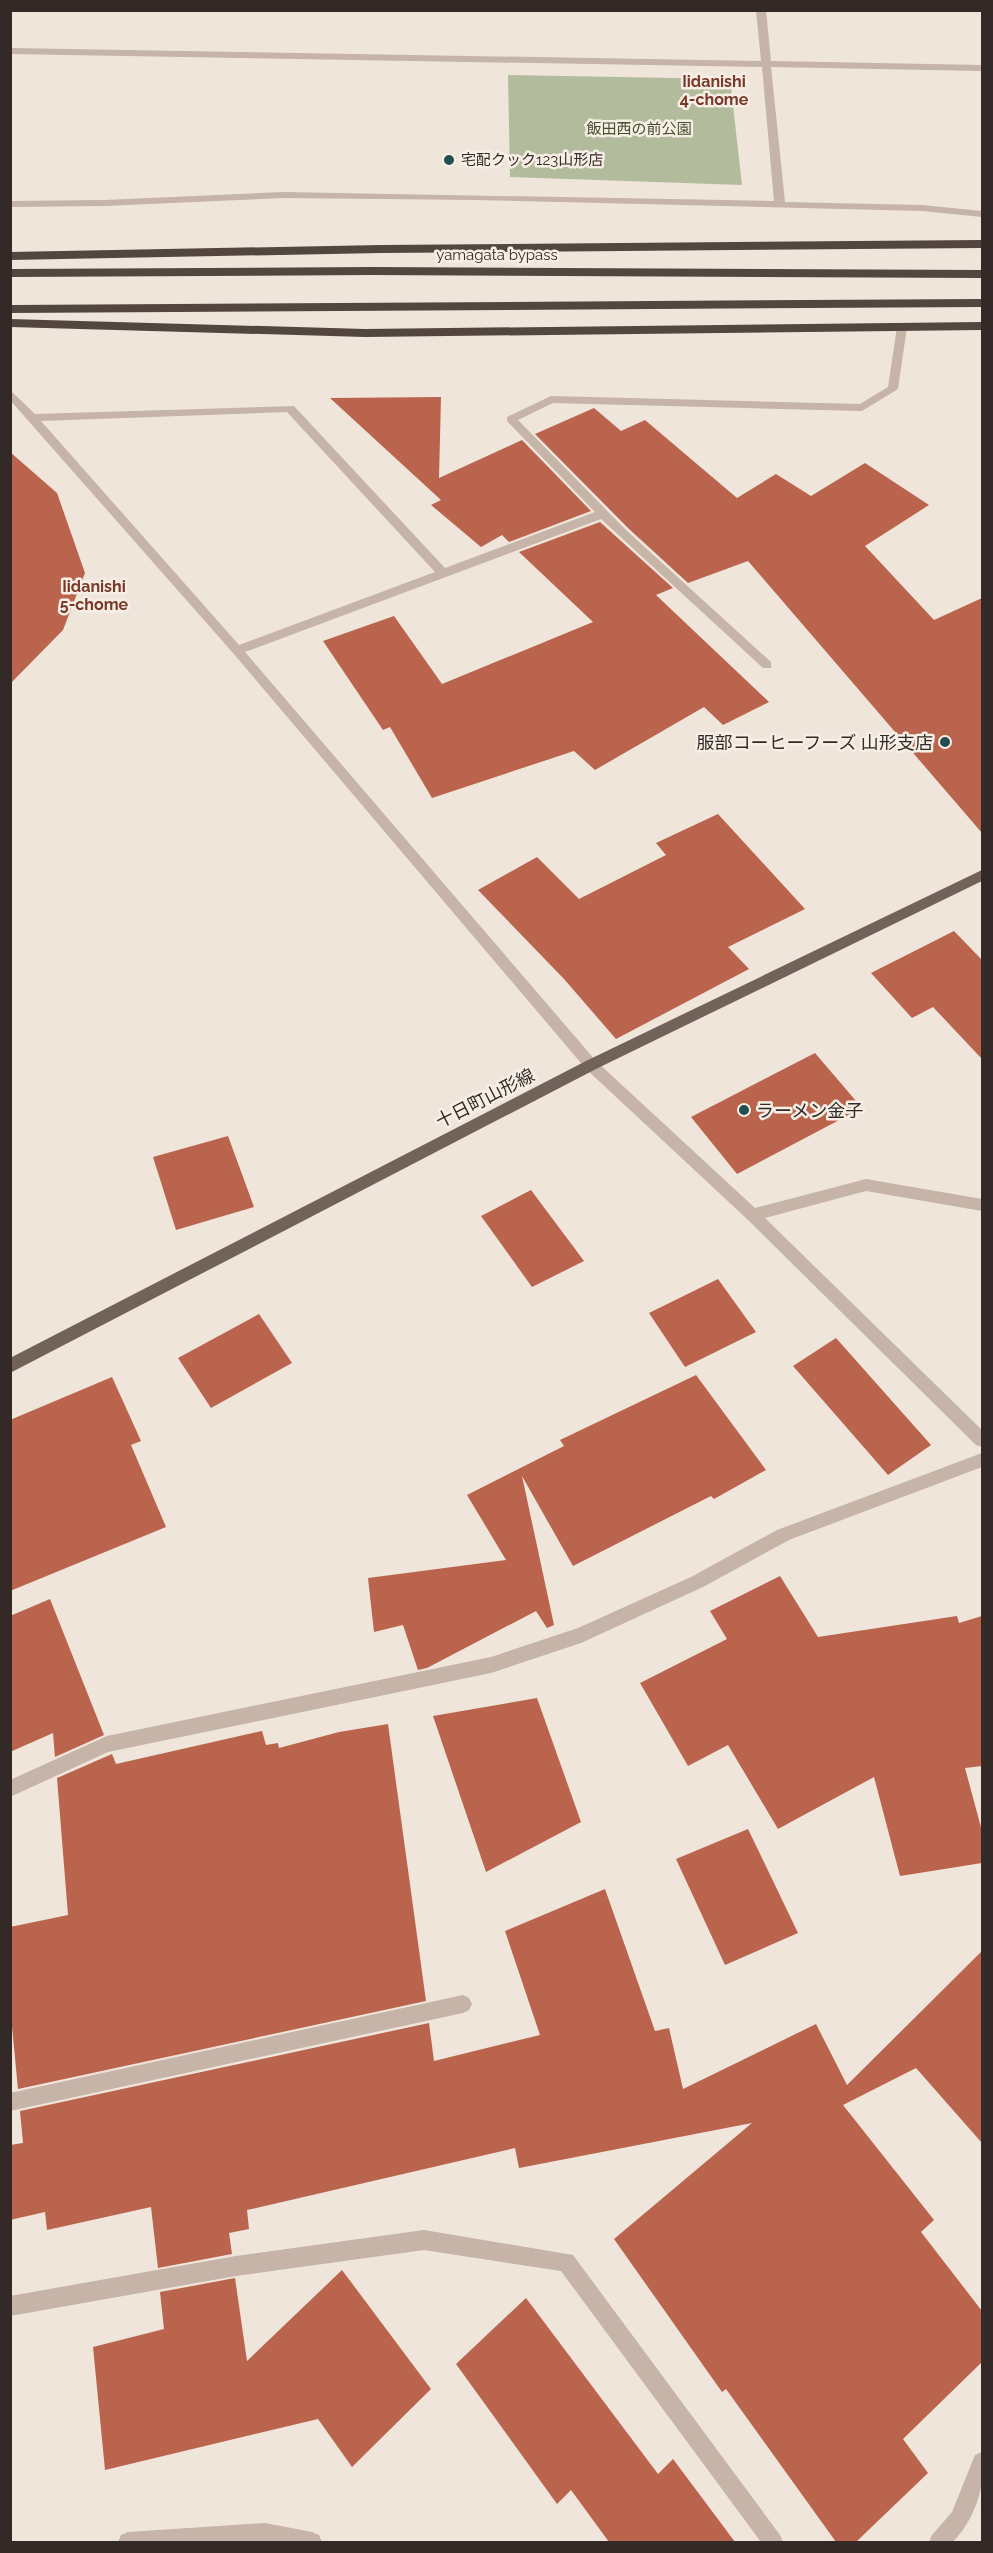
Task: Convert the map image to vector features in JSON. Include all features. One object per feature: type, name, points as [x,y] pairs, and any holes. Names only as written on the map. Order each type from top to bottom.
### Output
[{"type":"highway","points":[[10,256],[381,249],[982,244]]},
{"type":"highway","name":"yamagata bypass","points":[[10,273],[372,271],[982,274]]},
{"type":"highway","points":[[10,309],[982,303]]},
{"type":"highway","points":[[10,323],[365,333],[982,326]]},
{"type":"main road","name":"十日町山形線","points":[[10,1366],[591,1065],[982,875]]},
{"type":"street","points":[[761,10],[780,206]]},
{"type":"street","points":[[10,51],[982,68]]},
{"type":"street","points":[[10,204],[105,203],[294,195],[922,208],[982,214]]},
{"type":"street","points":[[767,665],[603,514],[511,418],[551,399],[862,408],[893,389],[902,327]]},
{"type":"street","points":[[10,393],[237,650],[591,1065],[752,1215],[982,1440]]},
{"type":"street","points":[[33,418],[290,408],[442,573]]},
{"type":"street","points":[[237,650],[603,514]]},
{"type":"street","points":[[752,1215],[866,1185],[982,1205]]},
{"type":"street","points":[[10,1789],[107,1744],[491,1665],[581,1635],[697,1582],[783,1535],[982,1460]]},
{"type":"street","points":[[10,2102],[463,2004]]},
{"type":"street","points":[[10,2306],[236,2266],[424,2240],[566,2262],[773,2542]]},
{"type":"street","points":[[939,2542],[960,2519],[982,2462]]},
{"type":"street","points":[[128,2542],[265,2533],[312,2542]]},
{"type":"green space","name":"飯田西の前公園","points":[[508,75],[730,79],[742,185],[510,177]]},
{"type":"building","points":[[441,397],[439,478],[522,440],[591,511],[509,542],[502,535],[481,547],[431,505],[441,500],[330,398]]},
{"type":"building","points":[[594,408],[621,431],[645,420],[737,498],[776,474],[811,496],[865,463],[929,505],[865,546],[934,620],[982,598],[982,833],[748,561],[688,583],[628,528],[535,434]]},
{"type":"building","points":[[10,452],[57,493],[85,573],[63,630],[10,684]]},
{"type":"building","points":[[600,522],[673,588],[656,595],[769,702],[723,725],[704,707],[595,770],[574,751],[432,798],[390,727],[383,730],[323,641],[394,616],[442,684],[593,622],[519,552]]},
{"type":"building","points":[[718,814],[805,909],[728,947],[749,969],[616,1039],[564,979],[478,890],[537,857],[579,899],[666,855],[656,843]]},
{"type":"building","points":[[954,931],[982,960],[982,1059],[933,1007],[912,1018],[871,973]]},
{"type":"building","points":[[815,1053],[862,1108],[737,1174],[691,1117]]},
{"type":"building","points":[[228,1136],[254,1207],[176,1230],[153,1157]]},
{"type":"building","points":[[531,1190],[584,1261],[532,1287],[481,1216]]},
{"type":"building","points":[[718,1279],[756,1332],[685,1367],[649,1313]]},
{"type":"building","points":[[259,1314],[292,1363],[211,1408],[178,1358]]},
{"type":"building","points":[[836,1338],[931,1445],[888,1475],[793,1366]]},
{"type":"building","points":[[696,1375],[766,1470],[714,1499],[711,1496],[573,1566],[522,1476],[554,1625],[547,1628],[536,1611],[427,1668],[418,1670],[403,1625],[374,1632],[368,1578],[506,1560],[467,1495],[564,1446],[560,1440]]},
{"type":"building","points":[[112,1377],[141,1441],[131,1445],[166,1527],[10,1591],[10,1420]]},
{"type":"building","points":[[780,1576],[818,1637],[957,1616],[959,1623],[982,1616],[982,1766],[965,1768],[982,1831],[982,1863],[900,1876],[874,1777],[778,1829],[728,1745],[688,1766],[640,1683],[727,1639],[710,1611]]},
{"type":"building","points":[[50,1599],[104,1735],[55,1757],[53,1733],[10,1752],[10,1616]]},
{"type":"building","points":[[537,1698],[581,1822],[486,1872],[433,1716]]},
{"type":"building","points":[[388,1724],[426,2001],[18,2089],[10,2006],[10,1927],[68,1915],[57,1778],[112,1754],[116,1764],[262,1731],[266,1745],[278,1743],[279,1748],[339,1732]]},
{"type":"building","points":[[748,1829],[798,1933],[725,1965],[676,1859]]},
{"type":"building","points":[[605,1889],[655,2031],[669,2028],[683,2089],[816,2024],[847,2085],[982,1951],[982,2143],[916,2068],[843,2105],[934,2220],[921,2232],[982,2311],[982,2362],[903,2439],[928,2473],[856,2542],[836,2542],[726,2389],[722,2392],[614,2239],[752,2123],[519,2168],[515,2148],[247,2210],[249,2229],[229,2233],[232,2254],[158,2268],[151,2207],[47,2230],[45,2212],[10,2220],[10,2145],[23,2143],[20,2111],[429,2023],[434,2061],[540,2035],[505,1931]]},
{"type":"building","points":[[342,2270],[431,2389],[352,2467],[318,2419],[105,2470],[93,2347],[164,2329],[160,2292],[235,2278],[247,2361]]},
{"type":"building","points":[[526,2298],[658,2474],[673,2459],[735,2542],[609,2542],[571,2490],[557,2504],[456,2364]]},
{"type":"place","name":"宅配クック123山形店","points":[[449,160]]},
{"type":"place","name":"服部コーヒーフーズ 山形支店","points":[[945,742]]},
{"type":"place","name":"ラーメン金子","points":[[744,1110]]},
{"type":"district","name":"Iidanishi 4-chome","points":[[714,90]]},
{"type":"district","name":"Iidanishi 5-chome","points":[[94,595]]}]
